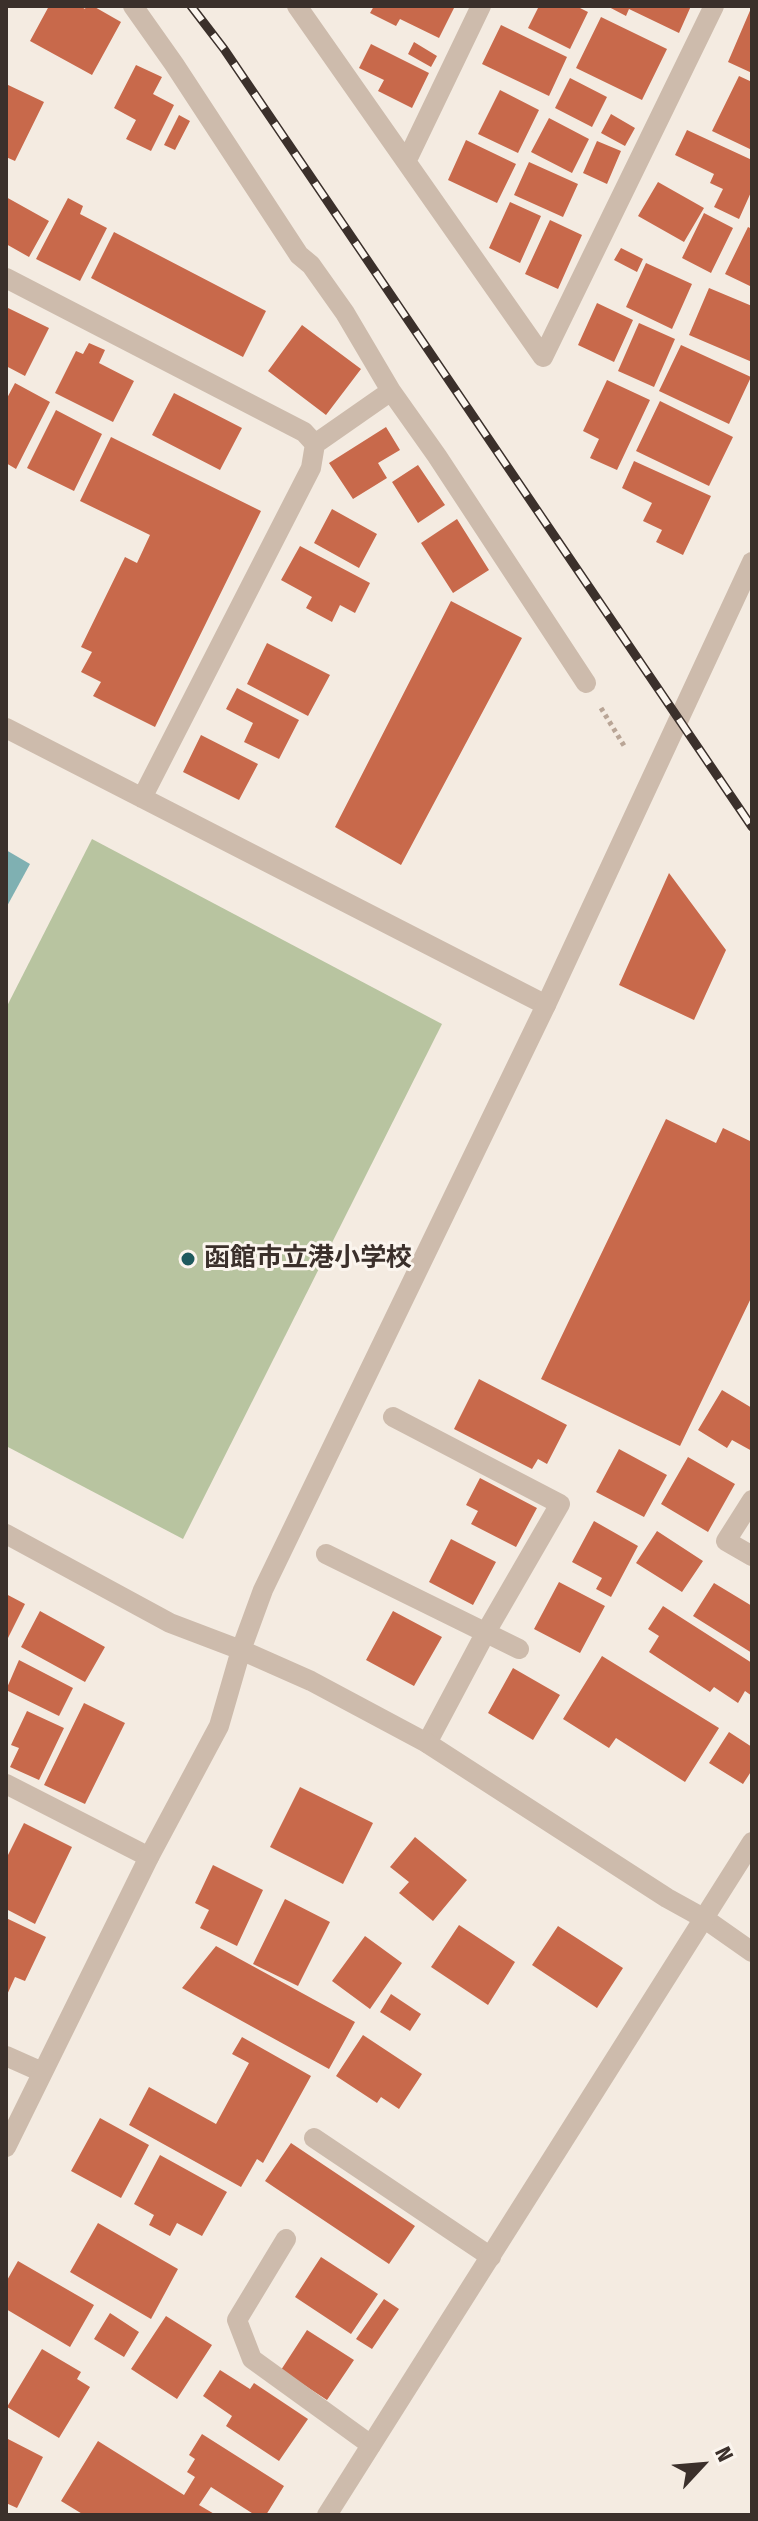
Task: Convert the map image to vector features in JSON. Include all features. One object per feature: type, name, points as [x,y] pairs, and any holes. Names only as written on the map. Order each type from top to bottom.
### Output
[{"type":"street","points":[[133,6],[299,255],[311,265],[345,313],[391,391],[586,683]]},
{"type":"street","points":[[297,6],[543,357],[714,6]]},
{"type":"street","points":[[407,160],[481,6]]},
{"type":"street","points":[[6,278],[304,432],[315,444]]},
{"type":"street","points":[[142,798],[311,468],[315,444],[391,391]]},
{"type":"street","points":[[6,2147],[149,1857],[219,1726],[241,1650],[263,1590],[546,1005],[752,562]]},
{"type":"street","points":[[6,728],[546,1005]]},
{"type":"street","points":[[393,1417],[560,1504],[486,1632],[427,1743]]},
{"type":"street","points":[[752,1500],[726,1541],[752,1556]]},
{"type":"street","points":[[6,1534],[170,1623],[311,1681],[427,1743],[752,1952]]},
{"type":"street","points":[[326,1554],[519,1649]]},
{"type":"street","points":[[6,1784],[149,1857]]},
{"type":"street","points":[[327,2515],[752,1842]]},
{"type":"street","points":[[6,2056],[42,2072]]},
{"type":"street","points":[[314,2138],[491,2257]]},
{"type":"street","points":[[286,2239],[237,2320],[252,2359],[371,2445]]},
{"type":"path","points":[[586,683],[626,749]]},
{"type":"green space","name":"函館市立港小学校","points":[[92,839],[442,1024],[183,1539],[6,1446],[6,1008]]},
{"type":"water","points":[[6,850],[30,864],[6,908]]},
{"type":"building","points":[[49,6],[80,6],[85,9],[86,6],[93,6],[121,22],[92,75],[30,41]]},
{"type":"building","points":[[374,6],[455,6],[439,38],[400,19],[396,26],[370,13]]},
{"type":"building","points":[[539,6],[576,6],[588,12],[570,49],[528,28]]},
{"type":"building","points":[[607,6],[691,6],[679,33],[629,9],[626,16]]},
{"type":"building","points":[[752,6],[752,73],[728,62]]},
{"type":"building","points":[[601,17],[667,49],[642,100],[576,68]]},
{"type":"building","points":[[501,25],[567,57],[549,96],[482,64]]},
{"type":"building","points":[[414,42],[437,56],[431,67],[408,54]]},
{"type":"building","points":[[371,44],[429,73],[412,108],[378,91],[384,80],[359,68]]},
{"type":"building","points":[[136,65],[162,77],[153,94],[174,105],[151,151],[126,139],[136,120],[114,108]]},
{"type":"building","points":[[739,76],[752,82],[752,150],[712,131]]},
{"type":"building","points":[[570,78],[607,97],[592,127],[555,108]]},
{"type":"building","points":[[6,84],[44,102],[15,161],[6,157]]},
{"type":"building","points":[[500,90],[539,110],[518,153],[478,134]]},
{"type":"building","points":[[611,114],[635,128],[625,146],[601,133]]},
{"type":"building","points":[[179,115],[190,121],[175,150],[164,145]]},
{"type":"building","points":[[549,118],[589,139],[572,173],[531,152]]},
{"type":"building","points":[[687,130],[752,160],[752,190],[739,219],[714,207],[723,189],[710,183],[714,174],[675,155]]},
{"type":"building","points":[[466,140],[516,164],[497,203],[448,180]]},
{"type":"building","points":[[597,141],[621,151],[607,184],[583,173]]},
{"type":"building","points":[[529,162],[578,184],[563,217],[514,195]]},
{"type":"building","points":[[658,182],[704,208],[684,242],[638,216]]},
{"type":"building","points":[[6,197],[49,221],[29,257],[6,244]]},
{"type":"building","points":[[68,198],[83,206],[80,214],[107,228],[80,281],[36,259]]},
{"type":"building","points":[[510,202],[541,216],[520,263],[489,248]]},
{"type":"building","points":[[704,213],[733,228],[711,273],[682,258]]},
{"type":"building","points":[[550,220],[582,235],[558,289],[525,274]]},
{"type":"building","points":[[748,227],[752,229],[752,287],[725,274]]},
{"type":"building","points":[[114,232],[266,311],[243,357],[91,278]]},
{"type":"building","points":[[621,248],[643,259],[637,272],[614,260]]},
{"type":"building","points":[[646,263],[692,284],[672,329],[626,307]]},
{"type":"building","points":[[709,288],[752,306],[752,362],[689,335]]},
{"type":"building","points":[[597,303],[633,320],[614,362],[578,345]]},
{"type":"building","points":[[6,307],[49,328],[25,376],[6,366]]},
{"type":"building","points":[[639,323],[675,339],[654,387],[618,371]]},
{"type":"building","points":[[302,325],[361,369],[326,415],[268,371]]},
{"type":"building","points":[[89,343],[105,350],[99,363],[134,381],[113,422],[55,393],[76,351],[83,354]]},
{"type":"building","points":[[681,345],[751,377],[729,424],[659,391]]},
{"type":"building","points":[[607,380],[650,400],[617,470],[590,458],[599,439],[583,431]]},
{"type":"building","points":[[15,383],[50,402],[16,469],[6,463],[6,400]]},
{"type":"building","points":[[174,393],[242,428],[220,470],[152,435]]},
{"type":"building","points":[[660,401],[733,437],[709,486],[636,451]]},
{"type":"building","points":[[56,410],[102,434],[74,491],[27,468]]},
{"type":"building","points":[[386,427],[400,450],[378,463],[387,478],[353,499],[329,463]]},
{"type":"building","points":[[111,437],[261,511],[155,727],[93,696],[101,682],[81,672],[92,652],[81,647],[125,557],[137,563],[150,535],[80,501]]},
{"type":"building","points":[[634,461],[711,496],[683,555],[656,542],[662,530],[643,521],[652,503],[622,488]]},
{"type":"building","points":[[418,465],[445,505],[418,523],[392,482]]},
{"type":"building","points":[[332,509],[377,534],[359,568],[314,543]]},
{"type":"building","points":[[457,519],[489,570],[453,593],[421,543]]},
{"type":"building","points":[[300,546],[370,583],[355,613],[340,605],[332,622],[306,608],[312,597],[281,580]]},
{"type":"building","points":[[451,601],[522,638],[401,865],[335,827]]},
{"type":"building","points":[[267,643],[330,675],[308,716],[247,684]]},
{"type":"building","points":[[237,688],[299,720],[279,759],[244,742],[253,723],[226,709]]},
{"type":"building","points":[[201,735],[258,764],[239,800],[183,772]]},
{"type":"building","points":[[669,873],[726,950],[694,1020],[619,985]]},
{"type":"building","points":[[666,1119],[716,1143],[723,1128],[752,1142],[752,1296],[680,1446],[541,1379]]},
{"type":"building","points":[[479,1379],[567,1425],[547,1464],[538,1459],[532,1469],[454,1429]]},
{"type":"building","points":[[722,1390],[752,1408],[752,1451],[732,1440],[727,1448],[698,1430]]},
{"type":"building","points":[[619,1449],[667,1475],[644,1517],[596,1492]]},
{"type":"building","points":[[688,1457],[735,1484],[708,1532],[661,1504]]},
{"type":"building","points":[[480,1478],[537,1508],[516,1547],[471,1524],[478,1511],[466,1505]]},
{"type":"building","points":[[594,1521],[638,1546],[611,1597],[596,1589],[602,1578],[572,1562]]},
{"type":"building","points":[[657,1531],[703,1561],[682,1592],[636,1563]]},
{"type":"building","points":[[451,1539],[496,1562],[473,1605],[429,1582]]},
{"type":"building","points":[[559,1582],[605,1606],[580,1653],[534,1629]]},
{"type":"building","points":[[714,1583],[752,1606],[752,1653],[693,1616]]},
{"type":"building","points":[[6,1594],[25,1604],[6,1642]]},
{"type":"building","points":[[663,1606],[752,1663],[752,1696],[745,1691],[738,1703],[714,1687],[710,1692],[649,1652],[659,1636],[648,1629]]},
{"type":"building","points":[[40,1611],[105,1647],[85,1682],[21,1647]]},
{"type":"building","points":[[393,1611],[442,1637],[414,1686],[366,1660]]},
{"type":"building","points":[[602,1656],[719,1728],[685,1782],[616,1738],[609,1748],[563,1719]]},
{"type":"building","points":[[19,1660],[73,1688],[59,1716],[6,1690]]},
{"type":"building","points":[[513,1668],[560,1695],[533,1740],[488,1713]]},
{"type":"building","points":[[84,1703],[125,1723],[85,1804],[44,1785]]},
{"type":"building","points":[[27,1711],[64,1728],[39,1780],[10,1767],[19,1748],[11,1745]]},
{"type":"building","points":[[729,1732],[752,1747],[752,1770],[743,1784],[709,1763]]},
{"type":"building","points":[[300,1787],[373,1823],[343,1884],[270,1847]]},
{"type":"building","points":[[24,1823],[72,1847],[35,1924],[6,1909],[6,1859]]},
{"type":"building","points":[[415,1837],[467,1880],[433,1921],[399,1893],[409,1882],[390,1867]]},
{"type":"building","points":[[213,1865],[263,1890],[237,1946],[200,1928],[209,1910],[195,1903]]},
{"type":"building","points":[[285,1899],[330,1922],[298,1986],[253,1964]]},
{"type":"building","points":[[6,1918],[46,1937],[25,1981],[15,1977],[6,1997]]},
{"type":"building","points":[[459,1925],[515,1962],[488,2005],[431,1967]]},
{"type":"building","points":[[558,1926],[623,1968],[597,2008],[532,1965]]},
{"type":"building","points":[[365,1936],[402,1963],[370,2009],[332,1981]]},
{"type":"building","points":[[216,1946],[355,2022],[329,2069],[182,1988]]},
{"type":"building","points":[[391,1994],[421,2014],[410,2031],[380,2012]]},
{"type":"building","points":[[363,2035],[422,2074],[399,2109],[381,2097],[377,2103],[336,2076]]},
{"type":"building","points":[[242,2037],[311,2076],[263,2163],[257,2159],[241,2187],[129,2125],[149,2087],[216,2124],[249,2063],[232,2054]]},
{"type":"building","points":[[100,2118],[149,2145],[121,2198],[71,2171]]},
{"type":"building","points":[[291,2143],[415,2226],[389,2264],[265,2181]]},
{"type":"building","points":[[160,2155],[227,2192],[202,2236],[177,2223],[170,2236],[149,2225],[154,2215],[134,2204]]},
{"type":"building","points":[[98,2223],[178,2269],[151,2319],[70,2272]]},
{"type":"building","points":[[321,2257],[378,2294],[351,2334],[295,2297]]},
{"type":"building","points":[[18,2261],[94,2305],[70,2347],[6,2309],[6,2282]]},
{"type":"building","points":[[384,2299],[399,2309],[372,2349],[356,2339]]},
{"type":"building","points":[[110,2313],[139,2332],[124,2357],[94,2339]]},
{"type":"building","points":[[166,2316],[212,2345],[177,2399],[131,2369]]},
{"type":"building","points":[[307,2330],[354,2360],[327,2400],[281,2370]]},
{"type":"building","points":[[42,2349],[81,2372],[77,2379],[90,2387],[59,2438],[7,2407]]},
{"type":"building","points":[[220,2370],[250,2389],[254,2383],[308,2419],[279,2461],[226,2426],[232,2416],[203,2396]]},
{"type":"building","points":[[202,2434],[284,2486],[266,2515],[255,2515],[211,2487],[199,2505],[216,2515],[84,2515],[61,2501],[98,2441],[184,2495],[195,2477],[187,2472],[195,2459],[189,2455]]},
{"type":"building","points":[[6,2438],[43,2457],[17,2508],[6,2503]]},
{"type":"railway","points":[[191,6],[224,49],[752,827]]},
{"type":"place","name":"函館市立港小学校","points":[[188,1259]]}]
